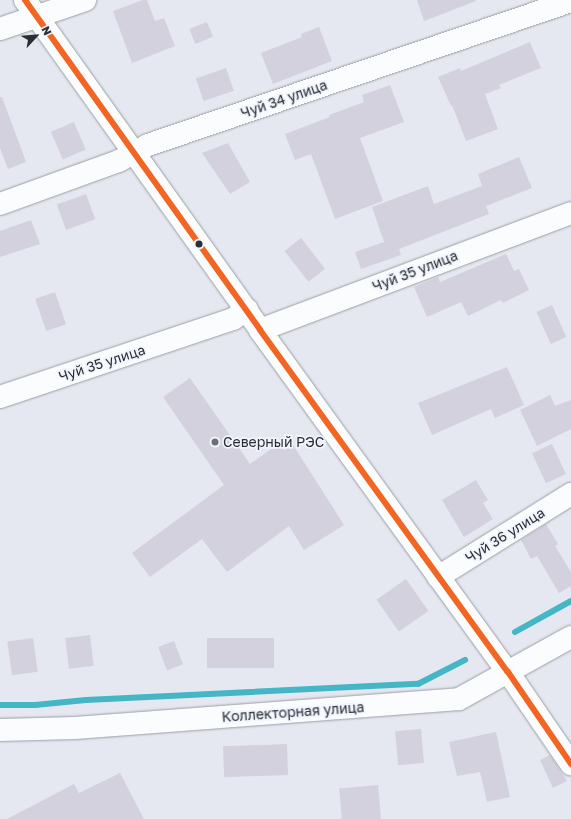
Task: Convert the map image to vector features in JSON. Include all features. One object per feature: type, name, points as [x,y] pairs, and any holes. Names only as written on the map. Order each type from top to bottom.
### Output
[{"type":"street","points":[[0,29],[31,8],[85,0]]},
{"type":"street","name":"Чуй 34 улица","points":[[0,204],[119,161],[148,145],[571,2]]},
{"type":"street","points":[[31,8],[260,330],[508,672],[571,764]]},
{"type":"street","name":"Чуй 35 улица","points":[[260,330],[571,213]]},
{"type":"street","name":"Чуй 35 улица","points":[[0,397],[233,319],[247,310]]},
{"type":"street","name":"Чуй 36 улица","points":[[438,577],[571,494]]},
{"type":"street","name":"Коллекторная улица","points":[[0,730],[75,728],[458,699],[571,637]]},
{"type":"building","points":[[143,0],[147,0],[155,21],[164,18],[175,46],[132,63],[113,11]]},
{"type":"building","points":[[417,0],[476,0],[476,1],[424,21]]},
{"type":"building","points":[[207,22],[213,37],[195,44],[189,29]]},
{"type":"building","points":[[319,27],[332,61],[273,84],[261,53],[302,37],[301,34]]},
{"type":"building","points":[[530,42],[541,68],[499,85],[501,88],[485,94],[498,129],[466,141],[452,105],[451,106],[438,77],[460,68],[461,71]]},
{"type":"building","points":[[226,68],[234,91],[204,101],[196,78]]},
{"type":"building","points":[[390,85],[404,122],[360,138],[383,201],[335,219],[311,154],[295,160],[285,134],[364,102],[362,95]]},
{"type":"building","points":[[0,97],[2,97],[26,162],[8,169],[0,148]]},
{"type":"building","points":[[74,122],[86,150],[63,159],[51,132]]},
{"type":"building","points":[[228,143],[250,182],[230,194],[202,153]]},
{"type":"building","points":[[519,157],[532,188],[486,206],[489,214],[399,249],[401,255],[361,269],[355,252],[384,242],[372,207],[428,186],[434,204],[482,186],[478,174]]},
{"type":"building","points":[[86,194],[95,219],[66,230],[57,205]]},
{"type":"building","points":[[31,220],[40,244],[0,257],[0,231]]},
{"type":"building","points":[[301,238],[325,269],[308,282],[284,251]]},
{"type":"building","points":[[506,254],[514,271],[519,269],[529,290],[503,303],[501,300],[468,316],[461,302],[427,317],[414,287],[438,277],[440,282]]},
{"type":"building","points":[[55,292],[66,324],[46,331],[35,299]]},
{"type":"building","points":[[552,305],[566,337],[551,344],[536,312]]},
{"type":"building","points":[[507,367],[524,405],[495,418],[491,409],[432,435],[418,403]]},
{"type":"building","points":[[190,378],[250,464],[288,437],[344,525],[304,550],[289,526],[227,572],[202,539],[150,577],[132,553],[224,485],[163,397]]},
{"type":"building","points":[[550,395],[555,406],[571,400],[571,429],[537,446],[520,410]]},
{"type":"building","points":[[552,444],[566,474],[546,483],[532,453]]},
{"type":"building","points":[[476,480],[488,500],[483,503],[493,519],[464,537],[442,500]]},
{"type":"building","points":[[546,524],[558,544],[555,546],[571,572],[571,586],[559,593],[537,556],[531,559],[521,540]]},
{"type":"building","points":[[406,579],[428,611],[399,632],[377,600]]},
{"type":"building","points":[[90,635],[94,666],[69,669],[65,638]]},
{"type":"building","points":[[33,638],[38,672],[12,675],[7,642]]},
{"type":"building","points":[[207,638],[274,638],[274,668],[207,668]]},
{"type":"building","points":[[174,641],[183,664],[167,670],[158,647]]},
{"type":"building","points":[[421,729],[424,763],[398,765],[395,731]]},
{"type":"building","points":[[496,732],[510,797],[487,802],[480,772],[457,776],[449,742]]},
{"type":"building","points":[[287,744],[288,775],[224,777],[223,746]]},
{"type":"building","points":[[550,755],[567,781],[553,788],[540,760]]},
{"type":"building","points":[[120,773],[144,819],[7,819],[74,784],[79,793]]},
{"type":"building","points":[[378,785],[381,819],[342,819],[339,788]]},
{"type":"waterway","points":[[515,632],[571,601]]},
{"type":"waterway","points":[[0,705],[35,705],[86,700],[418,684],[465,660]]},
{"type":"transit line","name":"34","points":[[25,0],[260,330],[508,672],[571,764]]},
{"type":"place","name":"Северный РЭС","points":[[215,442]]}]
